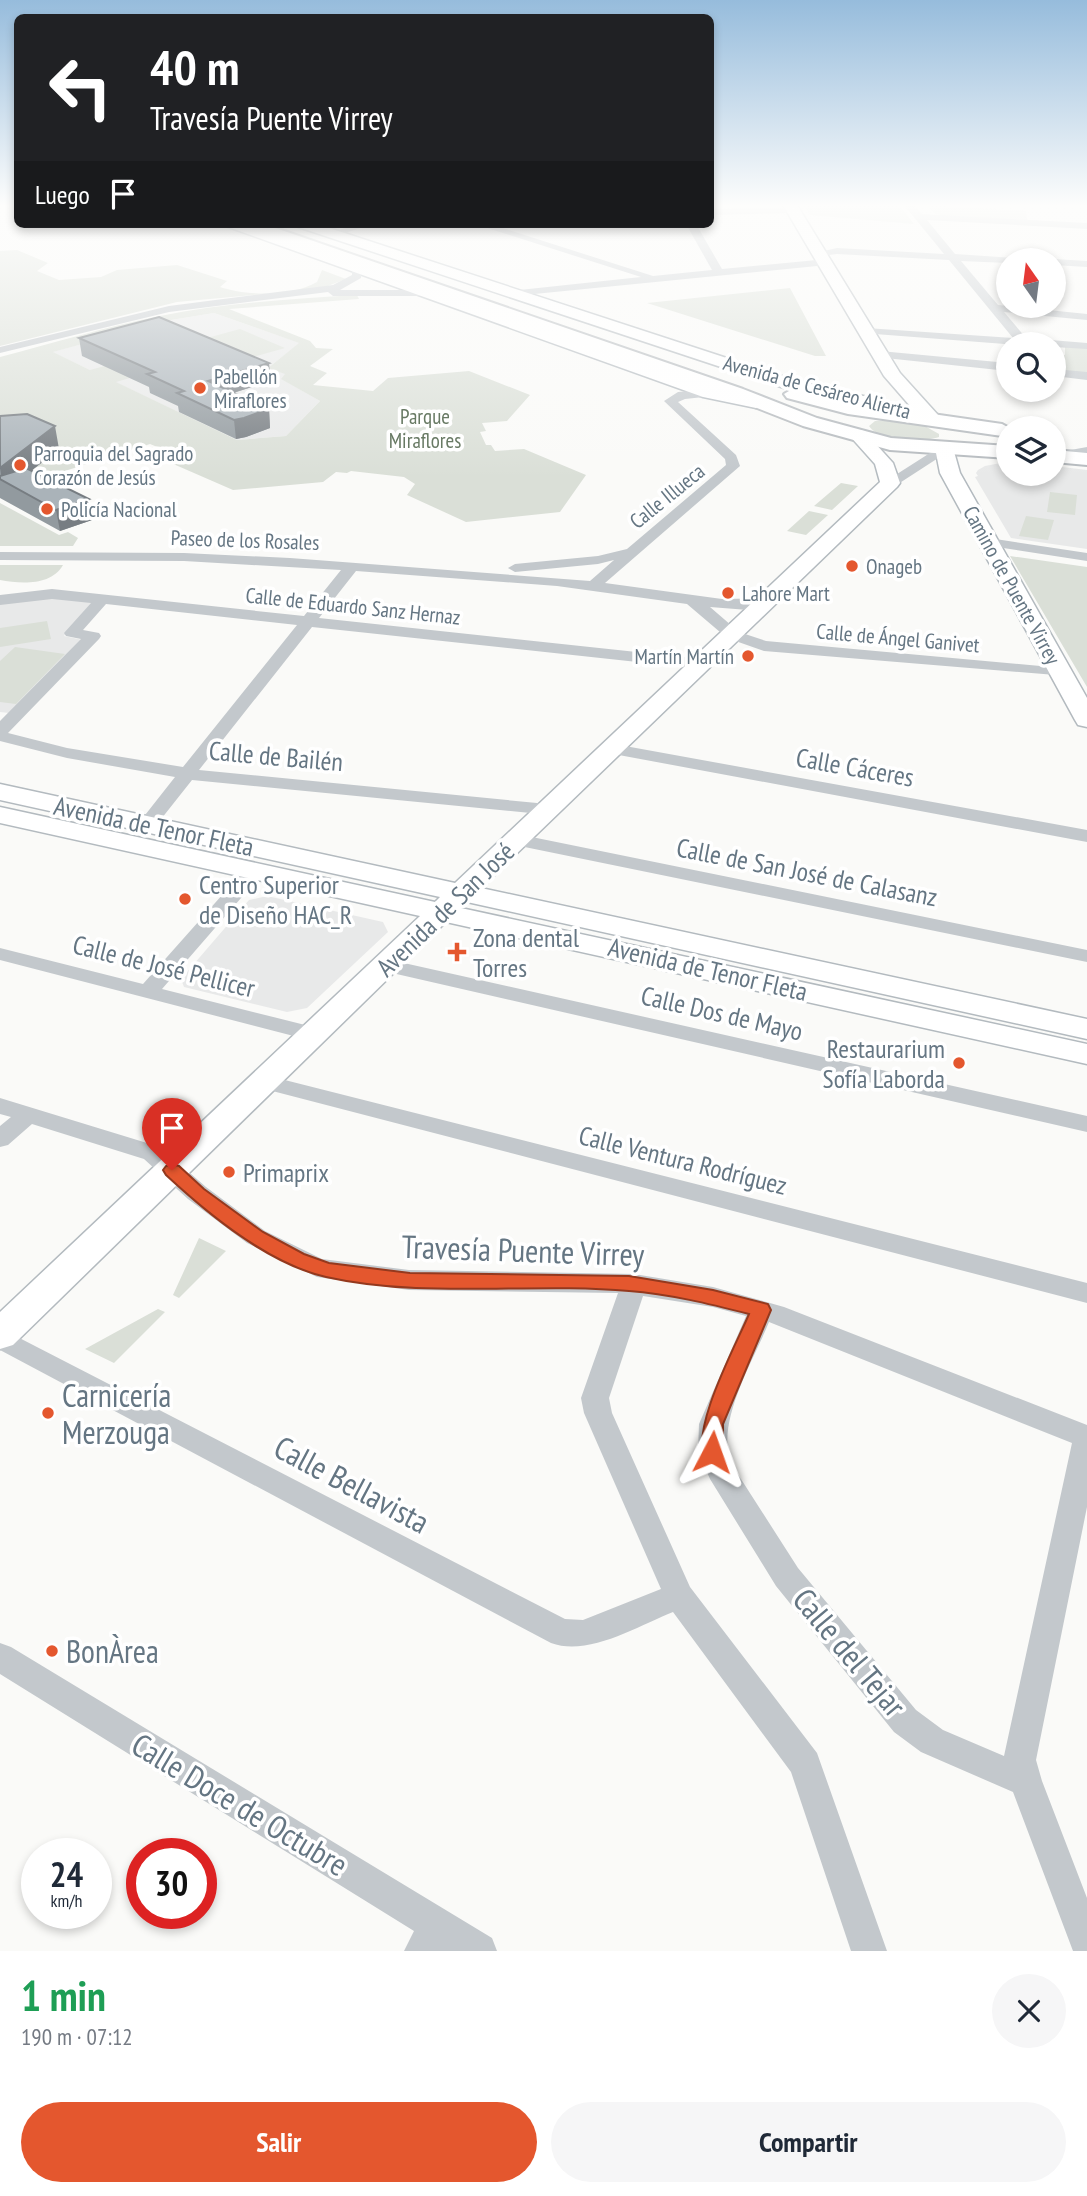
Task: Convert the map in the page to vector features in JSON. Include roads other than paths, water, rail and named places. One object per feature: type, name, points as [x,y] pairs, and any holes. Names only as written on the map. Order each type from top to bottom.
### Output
[{"type":"main road","name":"Avenida de Cesáreo Alierta","points":[[430,296],[684,390],[756,402]]},
{"type":"main road","name":"Avenida de Cesáreo Alierta","points":[[456,296],[736,393],[810,422],[890,444],[996,451]]},
{"type":"main road","name":"Avenida de Cesáreo Alierta","points":[[501,296],[769,387],[938,422],[996,429]]},
{"type":"main road","name":"Avenida de Cesáreo Alierta","points":[[523,296],[790,384],[869,406]]},
{"type":"main road","points":[[846,296],[892,376],[938,422],[953,429],[957,438],[944,448]]},
{"type":"main road","points":[[890,483],[884,463],[853,429],[853,423],[886,392],[892,376]]},
{"type":"main road","points":[[1066,446],[1087,439]]},
{"type":"main road","name":"Camino de Puente Virrey","points":[[944,448],[950,473],[1087,720]]},
{"type":"main road","points":[[1066,452],[1087,459]]},
{"type":"main road","name":"Avenida de San José","points":[[0,1336],[386,965],[448,902],[551,809],[890,483]]},
{"type":"main road","name":"Avenida de Tenor Fleta","points":[[0,792],[147,824],[448,902],[1087,1054]]},
{"type":"main road","name":"Avenida de Tenor Fleta","points":[[0,815],[254,871],[448,902],[1087,1029]]},
{"type":"street","points":[[0,350],[145,313],[261,296]]},
{"type":"street","points":[[252,297],[277,296]]},
{"type":"street","points":[[985,296],[1015,332]]},
{"type":"street","points":[[995,308],[1087,317]]},
{"type":"street","points":[[866,331],[996,340]]},
{"type":"street","points":[[1066,345],[1087,346]]},
{"type":"street","points":[[880,355],[996,366]]},
{"type":"street","points":[[1066,374],[1086,376],[1087,392]]},
{"type":"street","name":"Calle Illueca","points":[[594,585],[726,474],[734,464],[726,453],[671,404],[671,400],[684,390]]},
{"type":"street","name":"Avenida de San José","points":[[890,483],[944,448]]},
{"type":"street","points":[[1066,450],[1087,451]]},
{"type":"street","points":[[989,542],[1087,557]]},
{"type":"street","name":"Paseo de los Rosales","points":[[474,575],[609,558],[636,548]]},
{"type":"street","name":"Paseo de los Rosales","points":[[5,556],[205,558],[352,566],[594,585],[682,600],[731,605],[768,601]]},
{"type":"street","points":[[581,562],[598,565],[608,572]]},
{"type":"street","points":[[147,824],[352,566]]},
{"type":"street","name":"Calle de Eduardo Sanz Hernaz","points":[[0,600],[52,594],[702,664]]},
{"type":"street","points":[[0,730],[93,636],[72,634],[102,600]]},
{"type":"street","name":"Paseo de los Rosales","points":[[682,600],[711,614],[733,635]]},
{"type":"street","name":"Calle de Ángel Ganivet","points":[[733,635],[776,648],[1062,673]]},
{"type":"street","name":"Calle de Bailén","points":[[0,736],[96,760],[187,774],[551,809]]},
{"type":"street","name":"Calle Cáceres","points":[[614,749],[1087,836]]},
{"type":"street","name":"Calle de San José de Calasanz","points":[[517,840],[1087,956]]},
{"type":"street","points":[[149,990],[254,871]]},
{"type":"street","name":"Calle de José Pellicer","points":[[0,954],[313,1034]]},
{"type":"street","name":"Calle Dos de Mayo","points":[[386,965],[1087,1124]]},
{"type":"street","name":"Calle Ventura Rodríguez","points":[[265,1082],[1087,1293]]},
{"type":"street","name":"Travesía Puente Virrey","points":[[0,1107],[152,1153],[197,1193],[256,1237],[297,1259],[327,1270],[410,1280],[634,1284],[713,1297],[761,1310],[989,1396],[1087,1437]]},
{"type":"street","points":[[0,1139],[28,1115]]},
{"type":"street","points":[[634,1284],[596,1403],[679,1596],[806,1764],[869,1951]]},
{"type":"street","name":"Calle del Tejar","points":[[761,1310],[713,1424],[712,1452],[720,1471],[787,1577],[905,1721],[932,1741],[1025,1781]]},
{"type":"street","name":"Calle Bellavista","points":[[0,1336],[562,1633],[583,1634],[679,1596]]},
{"type":"street","points":[[1087,1437],[1020,1760],[1025,1781],[1087,1943]]},
{"type":"street","name":"Calle Doce de Octubre","points":[[0,1657],[430,1938],[479,1951]]},
{"type":"place","name":"Pabellón Miraflores","points":[[200,388]]},
{"type":"place","name":"Parroquia del Sagrado Corazón de Jesús","points":[[20,465]]},
{"type":"place","name":"Policía Nacional","points":[[47,509]]},
{"type":"place","name":"Onageb","points":[[852,566]]},
{"type":"place","name":"Lahore Mart","points":[[728,593]]},
{"type":"place","name":"Martín Martín","points":[[748,656]]},
{"type":"place","name":"Centro Superior de Diseño HAC_R","points":[[185,899]]},
{"type":"place","name":"Zona dental Torres","points":[[457,952]]},
{"type":"place","name":"Restaurarium Sofía Laborda","points":[[959,1063]]},
{"type":"place","name":"Primaprix","points":[[229,1172]]},
{"type":"place","name":"Carnicería Merzouga","points":[[48,1413]]},
{"type":"place","name":"BonÀrea","points":[[52,1651]]},
{"type":"park label","name":"Parque Miraflores","points":[[425,428]]}]
